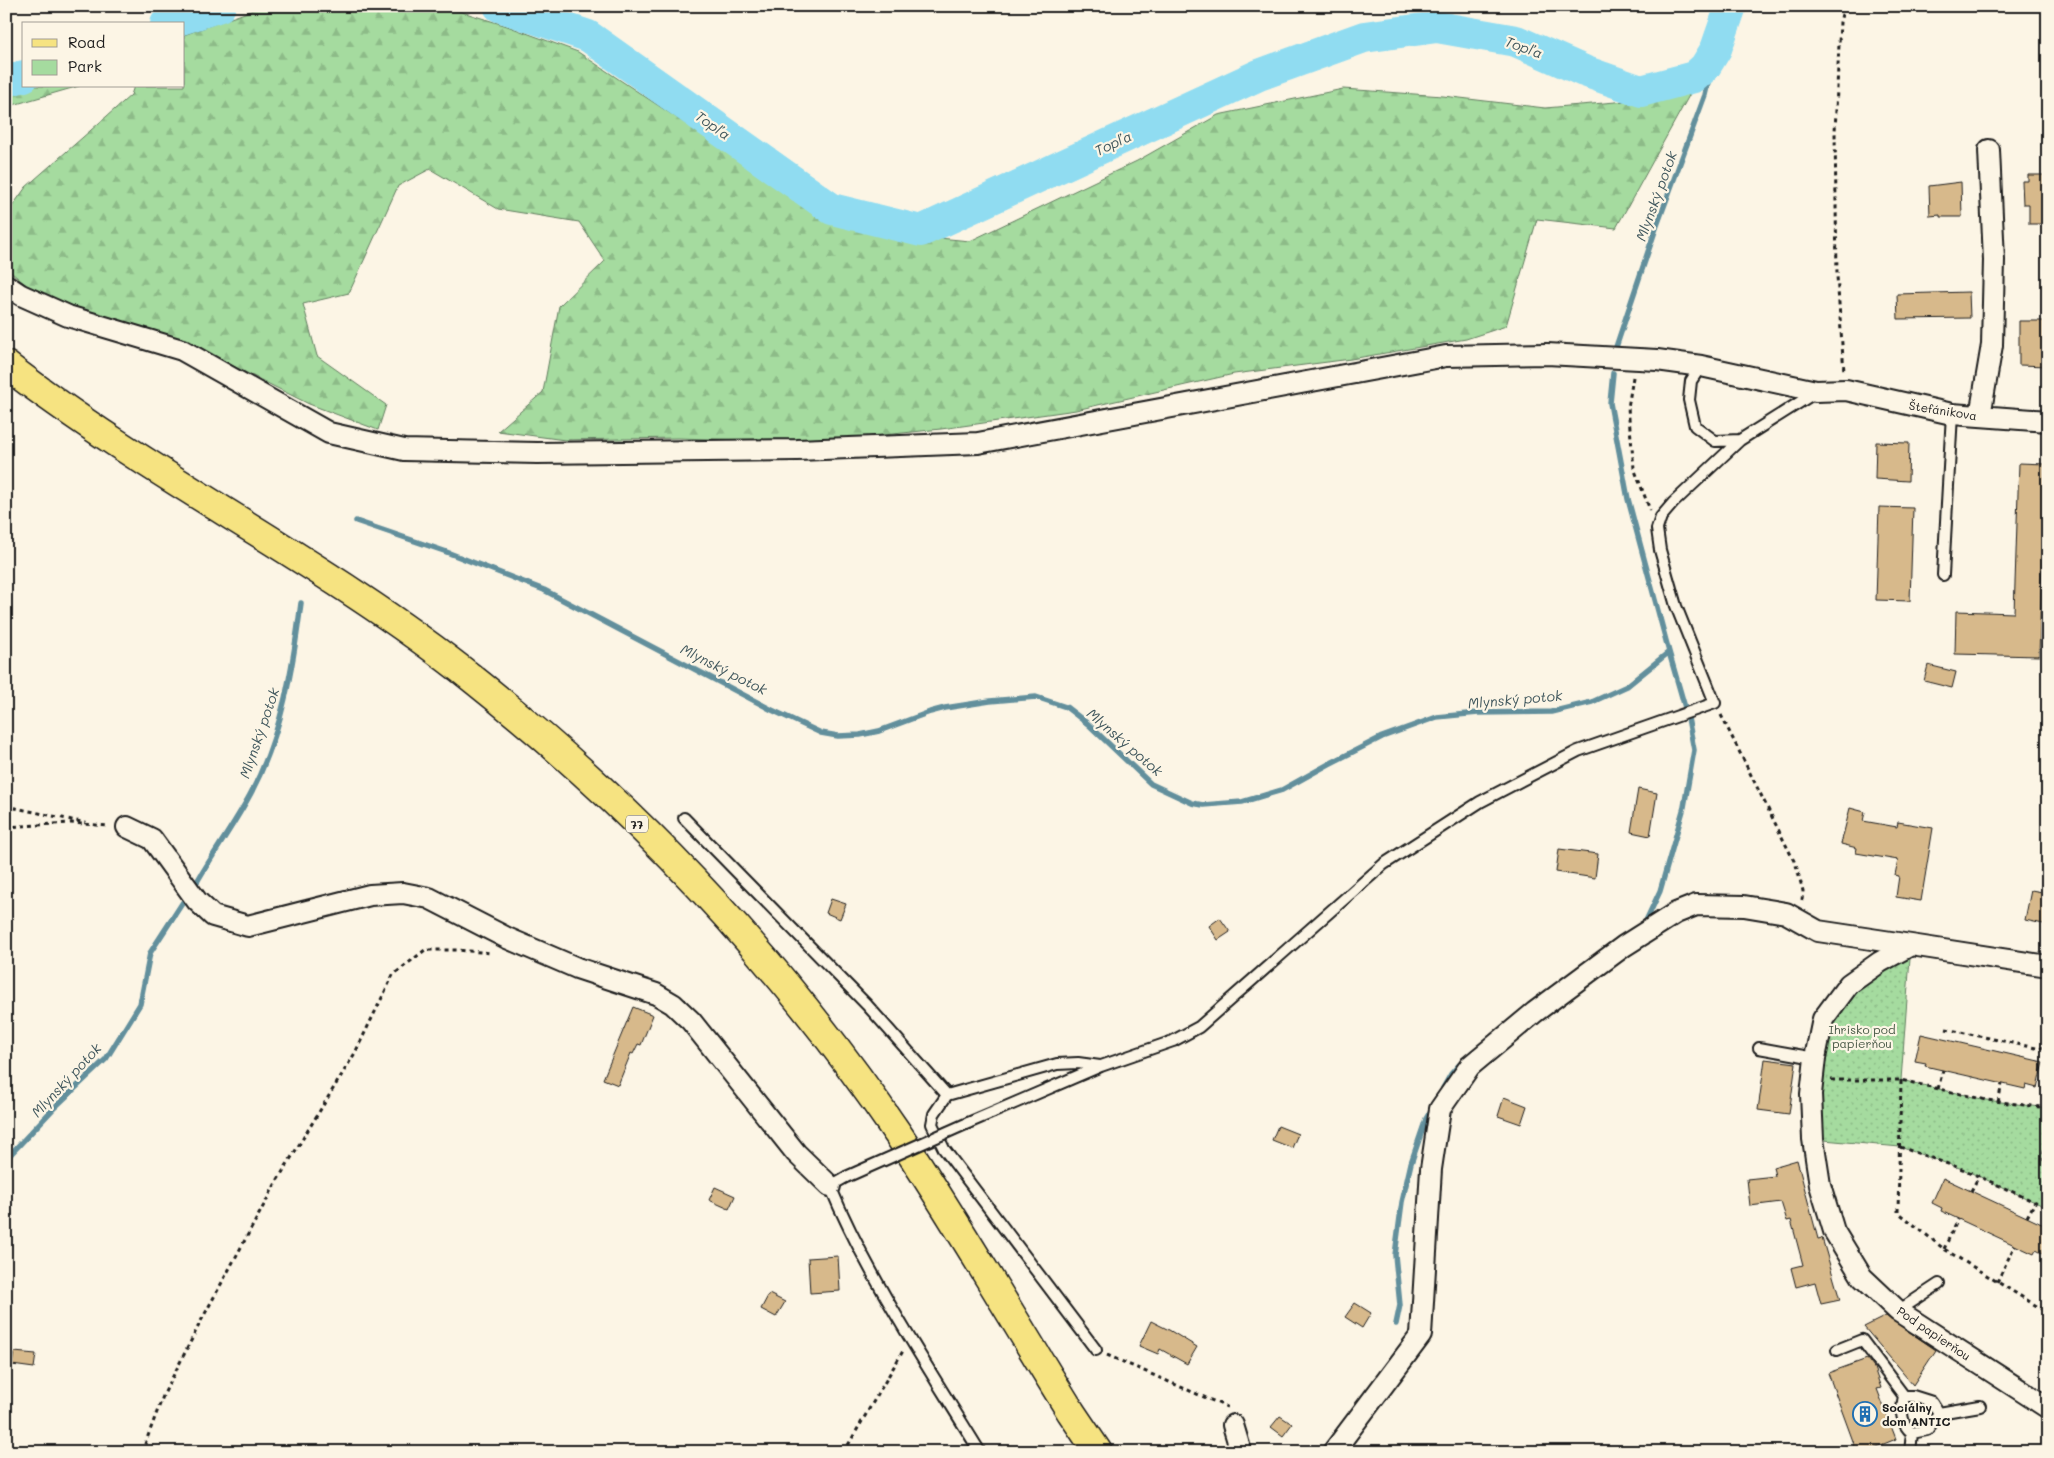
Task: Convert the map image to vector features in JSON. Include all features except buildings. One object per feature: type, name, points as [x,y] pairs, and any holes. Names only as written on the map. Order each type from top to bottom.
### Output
[{"type":"main road","name":"77","points":[[6,365],[92,427],[324,573],[414,635],[473,679],[539,734],[674,859],[735,924],[790,990],[897,1133],[1071,1412],[1098,1452]]},
{"type":"street","points":[[1980,416],[1992,345],[1994,260],[1988,150]]},
{"type":"street","name":"Štefánikova","points":[[6,285],[21,295],[68,316],[182,350],[329,433],[404,450],[537,454],[796,450],[978,443],[1446,356],[1547,354],[1621,357],[1701,366],[1816,391],[1846,390],[1952,414],[2048,421]]},
{"type":"street","points":[[126,827],[152,839],[197,902],[213,916],[248,926],[370,895],[403,893],[429,898],[507,938],[577,968],[656,994],[673,1004],[691,1021],[796,1153],[838,1181]]},
{"type":"street","points":[[1333,1452],[1421,1334],[1431,1169],[1440,1110],[1470,1066],[1542,1006],[1624,946],[1676,913],[1696,906],[1744,906],[1786,913],[1818,931],[2048,966]]},
{"type":"street","name":"Pod papierňou","points":[[1911,945],[1880,962],[1849,984],[1823,1019],[1815,1058],[1811,1094],[1813,1139],[1820,1185],[1834,1230],[1862,1277],[1898,1311],[2048,1408]]},
{"type":"street","points":[[1233,1424],[1241,1452]]},
{"type":"lane","points":[[1701,366],[1690,381],[1688,400],[1695,426],[1715,441],[1740,440]]},
{"type":"lane","points":[[980,1452],[905,1328],[841,1213],[838,1181],[1101,1066],[1173,1042],[1199,1027],[1384,864],[1480,802],[1578,751],[1716,703],[1676,606],[1660,550],[1657,529],[1661,517],[1673,503],[1740,440],[1816,391]]},
{"type":"lane","points":[[1943,576],[1952,414]]},
{"type":"lane","points":[[684,818],[867,1005],[947,1096]]},
{"type":"lane","points":[[1759,1048],[1815,1058]]},
{"type":"lane","points":[[1096,1350],[944,1149],[932,1124],[934,1114],[940,1102],[947,1096],[1057,1064],[1078,1063],[1101,1066]]},
{"type":"lane","points":[[1898,1311],[1939,1284]]},
{"type":"lane","points":[[1837,1350],[1862,1340],[1904,1396],[1901,1411],[1904,1426],[1912,1433]]},
{"type":"lane","points":[[1904,1396],[1913,1396],[1932,1402],[1939,1413]]},
{"type":"lane","points":[[1912,1433],[1928,1430],[1939,1413],[1980,1406]]},
{"type":"lane","points":[[1910,1452],[1912,1433]]},
{"type":"path","points":[[1844,6],[1840,22],[1835,132],[1837,276],[1846,390]]},
{"type":"path","points":[[1621,357],[1634,468],[1657,529]]},
{"type":"path","points":[[1716,703],[1796,865],[1803,891],[1801,921]]},
{"type":"path","points":[[6,806],[96,825]]},
{"type":"path","points":[[6,827],[71,823],[126,827]]},
{"type":"path","points":[[142,1452],[163,1396],[200,1321],[277,1180],[355,1053],[393,975],[425,950],[496,953]]},
{"type":"path","points":[[1946,1029],[2036,1048],[2048,1047]]},
{"type":"path","points":[[1954,1036],[1956,1031]]},
{"type":"path","points":[[2014,1049],[2016,1043]]},
{"type":"path","points":[[1938,1089],[1943,1070]]},
{"type":"path","points":[[1813,1080],[1901,1080],[1998,1102],[2048,1107]]},
{"type":"path","points":[[1901,1080],[1898,1212],[1944,1250],[2048,1313]]},
{"type":"path","points":[[1998,1102],[2002,1084]]},
{"type":"path","points":[[2048,1142],[2044,1150],[2043,1159],[2048,1171]]},
{"type":"path","points":[[1900,1147],[1978,1176],[2048,1208]]},
{"type":"path","points":[[1971,1191],[1978,1176]]},
{"type":"path","points":[[2027,1217],[2035,1202]]},
{"type":"path","points":[[1944,1250],[1958,1219]]},
{"type":"path","points":[[1998,1282],[2015,1245]]},
{"type":"path","points":[[844,1452],[903,1350],[905,1328]]},
{"type":"path","points":[[1096,1350],[1227,1407],[1233,1424]]},
{"type":"green space","points":[[264,6],[443,6],[507,26],[578,52],[746,164],[877,232],[970,241],[1137,161],[1218,115],[1343,89],[1443,96],[1545,108],[1651,99],[1697,81],[1616,228],[1537,219],[1506,326],[1466,339],[1351,359],[1234,374],[1076,410],[941,429],[816,442],[678,438],[565,440],[498,431],[543,392],[559,306],[605,261],[579,222],[498,209],[430,169],[398,186],[349,293],[303,304],[317,356],[386,405],[378,430],[309,404],[225,362],[129,326],[44,300],[6,268],[6,215],[26,187],[131,95],[133,88],[185,88],[185,35]]},
{"type":"green space","points":[[22,86],[22,88],[72,88],[6,107],[6,91]]},
{"type":"green space","name":"Ihrisko pod papierňou","points":[[1911,945],[1901,1080],[1986,1100],[2048,1108],[2048,1208],[1965,1170],[1900,1147],[1813,1139],[1823,1019]]},
{"type":"waterway","name":"Topľa","points":[[172,22],[220,6]]},
{"type":"waterway","name":"Topľa","points":[[499,6],[588,36],[832,209],[921,231],[1259,75],[1364,37],[1437,27],[1516,41],[1584,71],[1641,91],[1694,77],[1705,67],[1716,49],[1731,6]]},
{"type":"waterway","name":"Mlynský potok","points":[[1615,350],[1656,228],[1705,95],[1716,49]]},
{"type":"waterway","name":"Topľa","points":[[6,81],[22,77]]},
{"type":"waterway","name":"Mlynský potok","points":[[356,521],[444,551],[544,590],[772,710],[821,733],[838,736],[860,735],[879,731],[945,708],[990,701],[1036,697],[1066,707],[1088,724],[1151,784],[1192,803],[1203,805],[1242,802],[1282,790],[1382,737],[1437,717],[1478,713],[1551,712],[1592,702],[1627,686],[1669,652],[1628,499],[1610,403],[1613,373]]},
{"type":"waterway","name":"Mlynský potok","points":[[194,887],[237,817],[262,771],[285,700],[301,603]]},
{"type":"waterway","points":[[1644,925],[1660,891],[1684,807],[1694,750],[1688,718],[1669,652]]},
{"type":"waterway","name":"Mlynský potok","points":[[6,1159],[53,1109],[106,1059],[140,1004],[150,953],[183,902]]},
{"type":"waterway","points":[[1443,1088],[1459,1065]]},
{"type":"waterway","points":[[1396,1324],[1400,1305],[1395,1255],[1402,1202],[1411,1163],[1426,1119],[1433,1107]]},
{"type":"place","name":"Sociálny dom ANTIC","points":[[1865,1414]]}]
